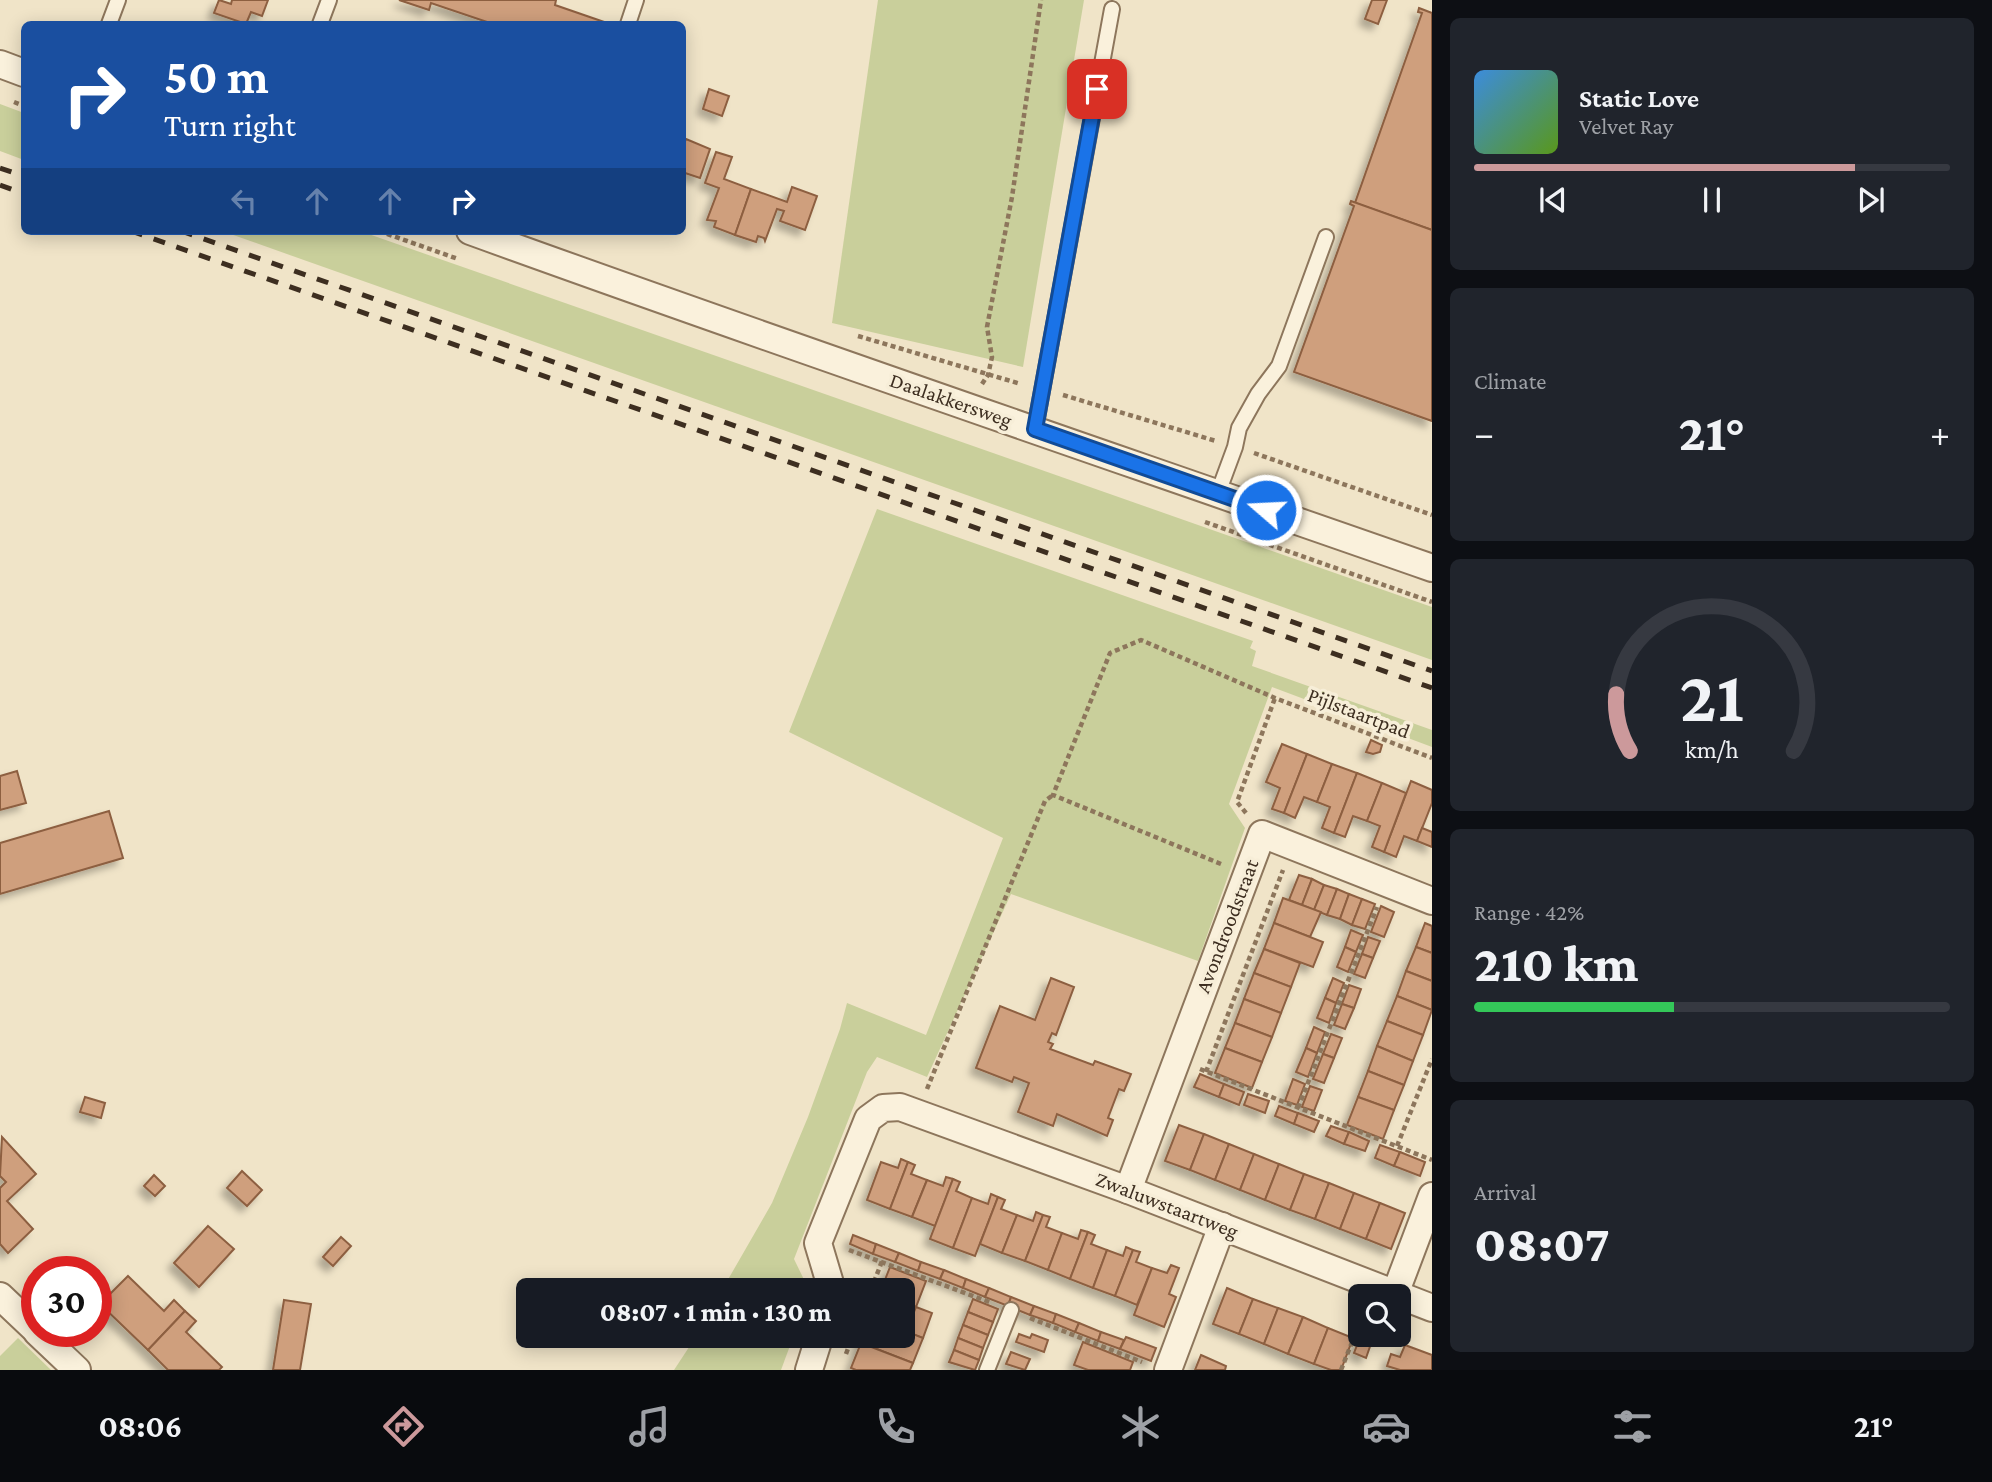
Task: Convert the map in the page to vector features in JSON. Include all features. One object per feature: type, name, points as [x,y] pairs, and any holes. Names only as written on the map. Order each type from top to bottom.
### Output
[{"type":"street","points":[[0,64],[21,72]]},
{"type":"street","name":"Daalakkersweg","points":[[481,235],[764,338],[969,406],[1432,568]]},
{"type":"street","name":"Avondroodstraat","points":[[1128,1190],[1262,834],[1432,901]]},
{"type":"street","points":[[828,1278],[818,1243],[868,1119],[883,1108],[908,1109]]},
{"type":"street","name":"Zwaluwstaartweg","points":[[908,1109],[1223,1226],[1370,1284]]},
{"type":"street","points":[[1399,1284],[1432,1196]]},
{"type":"street","points":[[1168,1370],[1223,1226]]},
{"type":"street","points":[[0,1296],[21,1316]]},
{"type":"street","name":"Zwaluwstaartweg","points":[[1411,1300],[1432,1308]]},
{"type":"street","points":[[53,1347],[77,1370]]},
{"type":"street","points":[[809,1370],[816,1348]]},
{"type":"lane","points":[[111,21],[118,0]]},
{"type":"lane","points":[[321,21],[329,0]]},
{"type":"lane","points":[[629,21],[636,0]]},
{"type":"lane","points":[[1035,429],[1112,9]]},
{"type":"lane","points":[[1218,493],[1239,428],[1258,394],[1279,366],[1326,237]]},
{"type":"lane","points":[[987,1370],[1011,1310]]},
{"type":"path","points":[[969,406],[988,376],[992,357],[987,327],[1012,197],[1041,0]]},
{"type":"path","name":"Daalakkersweg","points":[[849,333],[1235,447],[1432,515]]},
{"type":"path","name":"Pijlstaartpad","points":[[908,1109],[1045,801],[1053,795],[1110,653],[1141,640],[1275,698],[1432,758]]},
{"type":"path","points":[[1262,834],[1237,802],[1275,698]]},
{"type":"path","points":[[1053,795],[1276,888]]},
{"type":"path","points":[[1206,1072],[1292,846]]},
{"type":"path","points":[[1298,1108],[1386,883]]},
{"type":"path","points":[[1397,1146],[1432,1059]]},
{"type":"path","points":[[1177,1060],[1432,1160]]},
{"type":"path","points":[[876,1278],[882,1261]]},
{"type":"path","points":[[1341,1370],[1350,1347]]},
{"type":"green space","points":[[878,0],[1084,0],[1023,367],[832,323]]},
{"type":"green space","points":[[0,104],[21,112],[21,159],[0,151]]},
{"type":"green space","points":[[233,235],[371,235],[1432,607],[1432,660]]},
{"type":"green space","points":[[877,509],[1253,641],[1250,648],[1256,651],[1252,666],[1432,730],[1432,747],[1272,687],[1229,804],[1245,828],[1198,961],[1011,894],[927,1077],[877,1057],[867,1072],[794,1259],[803,1278],[729,1278],[772,1203],[808,1117],[847,1003],[926,1035],[1003,838],[789,732]]},
{"type":"green space","points":[[18,1338],[21,1347],[27,1347],[51,1370],[0,1370],[0,1356]]},
{"type":"green space","points":[[688,1348],[789,1348],[781,1370],[674,1370]]},
{"type":"building","points":[[219,0],[231,4],[232,0],[268,0],[262,16],[251,12],[247,21],[237,21],[214,13]]},
{"type":"building","points":[[399,0],[556,0],[555,5],[601,21],[484,21],[431,3],[429,10]]},
{"type":"building","points":[[1372,0],[1387,0],[1378,24],[1365,19]]},
{"type":"building","points":[[1419,8],[1432,13],[1432,230],[1355,203],[1422,13],[1418,12]]},
{"type":"building","points":[[709,89],[729,96],[722,116],[703,109]]},
{"type":"building","points":[[686,139],[710,149],[700,178],[686,173]]},
{"type":"building","points":[[716,152],[732,157],[724,179],[751,189],[735,235],[714,227],[716,221],[707,220],[719,188],[705,183]]},
{"type":"building","points":[[792,187],[817,196],[805,230],[780,221],[784,211],[777,209],[765,241],[758,236],[756,242],[735,235],[751,189],[787,202]]},
{"type":"building","points":[[1351,201],[1432,230],[1432,421],[1294,372],[1354,206],[1350,204]]},
{"type":"building","points":[[1371,740],[1382,745],[1380,752],[1366,752]]},
{"type":"building","points":[[1282,744],[1307,754],[1284,813],[1272,809],[1280,788],[1266,782]]},
{"type":"building","points":[[1307,754],[1332,764],[1317,802],[1304,797],[1295,818],[1284,813]]},
{"type":"building","points":[[1332,764],[1357,773],[1334,833],[1322,828],[1330,807],[1317,802]]},
{"type":"building","points":[[17,771],[26,803],[0,810],[0,776]]},
{"type":"building","points":[[1357,773],[1382,783],[1367,821],[1353,816],[1345,837],[1334,833]]},
{"type":"building","points":[[1411,781],[1432,790],[1432,803],[1417,841],[1404,836],[1396,857],[1384,852]]},
{"type":"building","points":[[1382,783],[1406,793],[1384,852],[1372,847],[1380,826],[1367,821]]},
{"type":"building","points":[[109,811],[123,858],[0,894],[0,843]]},
{"type":"building","points":[[1422,828],[1432,832],[1432,847],[1417,841]]},
{"type":"building","points":[[1299,875],[1312,879],[1302,905],[1289,900]]},
{"type":"building","points":[[1312,879],[1324,885],[1314,910],[1302,905]]},
{"type":"building","points":[[1324,885],[1337,889],[1327,915],[1314,910]]},
{"type":"building","points":[[1337,889],[1349,894],[1340,919],[1327,915]]},
{"type":"building","points":[[1349,894],[1362,899],[1352,925],[1340,919]]},
{"type":"building","points":[[1283,898],[1321,912],[1310,937],[1274,923]]},
{"type":"building","points":[[1362,899],[1375,904],[1365,929],[1352,925]]},
{"type":"building","points":[[1381,906],[1394,912],[1384,937],[1371,932]]},
{"type":"building","points":[[1274,923],[1323,942],[1313,967],[1264,949]]},
{"type":"building","points":[[1425,923],[1432,926],[1432,953],[1416,947]]},
{"type":"building","points":[[1351,930],[1363,935],[1356,952],[1345,947]]},
{"type":"building","points":[[1368,937],[1380,941],[1373,958],[1362,954]]},
{"type":"building","points":[[1345,947],[1356,952],[1348,972],[1337,967]]},
{"type":"building","points":[[1416,947],[1432,953],[1432,981],[1406,971]]},
{"type":"building","points":[[1264,949],[1300,963],[1291,987],[1254,973]]},
{"type":"building","points":[[1362,954],[1373,958],[1365,978],[1354,974]]},
{"type":"building","points":[[1406,971],[1432,981],[1432,1010],[1397,996]]},
{"type":"building","points":[[1254,973],[1291,987],[1281,1013],[1244,999]]},
{"type":"building","points":[[1051,978],[1074,987],[1056,1035],[1052,1033],[1048,1042],[1053,1044],[1050,1049],[1093,1065],[1095,1061],[1131,1074],[1124,1091],[1119,1089],[1108,1118],[1113,1120],[1107,1136],[1057,1114],[1053,1126],[1018,1112],[1029,1083],[1014,1077],[1012,1082],[976,1068],[1000,1006],[1035,1020]]},
{"type":"building","points":[[1333,978],[1344,983],[1336,1003],[1325,998]]},
{"type":"building","points":[[1349,985],[1361,989],[1354,1008],[1342,1004]]},
{"type":"building","points":[[1397,996],[1432,1010],[1423,1035],[1387,1021]]},
{"type":"building","points":[[1325,998],[1336,1003],[1329,1023],[1317,1018]]},
{"type":"building","points":[[1244,999],[1281,1013],[1272,1037],[1235,1023]]},
{"type":"building","points":[[1342,1004],[1354,1008],[1345,1029],[1334,1025]]},
{"type":"building","points":[[1387,1021],[1423,1035],[1413,1061],[1377,1046]]},
{"type":"building","points":[[1235,1023],[1272,1037],[1262,1062],[1225,1048]]},
{"type":"building","points":[[1314,1027],[1325,1032],[1317,1053],[1306,1048]]},
{"type":"building","points":[[1331,1034],[1342,1038],[1334,1058],[1323,1054]]},
{"type":"building","points":[[1377,1046],[1413,1061],[1404,1085],[1368,1071]]},
{"type":"building","points":[[1225,1048],[1262,1062],[1252,1088],[1215,1073]]},
{"type":"building","points":[[1306,1048],[1317,1053],[1308,1077],[1296,1072]]},
{"type":"building","points":[[1323,1054],[1334,1058],[1324,1083],[1313,1079]]},
{"type":"building","points":[[1368,1071],[1404,1085],[1394,1110],[1358,1097]]},
{"type":"building","points":[[1200,1074],[1224,1084],[1219,1097],[1194,1087]]},
{"type":"building","points":[[1293,1079],[1305,1084],[1297,1105],[1285,1101]]},
{"type":"building","points":[[1224,1084],[1244,1092],[1239,1105],[1219,1097]]},
{"type":"building","points":[[1310,1086],[1322,1090],[1314,1111],[1302,1107]]},
{"type":"building","points":[[1248,1094],[1269,1101],[1265,1113],[1244,1105]]},
{"type":"building","points":[[85,1097],[105,1103],[101,1118],[80,1112]]},
{"type":"building","points":[[1358,1097],[1394,1110],[1383,1139],[1347,1125]]},
{"type":"building","points":[[1279,1106],[1298,1113],[1294,1124],[1275,1116]]},
{"type":"building","points":[[1298,1113],[1319,1121],[1314,1132],[1294,1124]]},
{"type":"building","points":[[1179,1125],[1204,1134],[1190,1170],[1165,1161]]},
{"type":"building","points":[[1331,1126],[1349,1132],[1344,1144],[1326,1136]]},
{"type":"building","points":[[1349,1132],[1369,1141],[1365,1151],[1344,1144]]},
{"type":"building","points":[[1204,1134],[1229,1144],[1215,1180],[1190,1170]]},
{"type":"building","points":[[2,1137],[36,1174],[7,1201],[33,1229],[8,1253],[0,1244],[0,1188],[6,1182],[0,1176]]},
{"type":"building","points":[[1229,1144],[1254,1154],[1240,1190],[1215,1180]]},
{"type":"building","points":[[1380,1145],[1400,1152],[1394,1166],[1375,1158]]},
{"type":"building","points":[[1400,1152],[1425,1162],[1420,1176],[1394,1166]]},
{"type":"building","points":[[1254,1154],[1279,1164],[1265,1200],[1240,1190]]},
{"type":"building","points":[[901,1159],[908,1162],[890,1209],[867,1200],[881,1162],[898,1168]]},
{"type":"building","points":[[908,1162],[915,1165],[911,1174],[927,1180],[912,1217],[890,1209]]},
{"type":"building","points":[[1279,1164],[1304,1174],[1290,1210],[1265,1200]]},
{"type":"building","points":[[242,1171],[262,1190],[247,1206],[227,1188]]},
{"type":"building","points":[[1304,1174],[1329,1183],[1315,1219],[1290,1210]]},
{"type":"building","points":[[154,1175],[165,1186],[155,1196],[144,1186]]},
{"type":"building","points":[[946,1177],[953,1179],[935,1226],[912,1217],[927,1180],[943,1186]]},
{"type":"building","points":[[953,1179],[960,1182],[956,1191],[972,1198],[953,1248],[930,1239]]},
{"type":"building","points":[[1329,1183],[1354,1193],[1340,1229],[1315,1219]]},
{"type":"building","points":[[1354,1193],[1380,1203],[1366,1239],[1340,1229]]},
{"type":"building","points":[[991,1194],[998,1197],[975,1256],[953,1248],[972,1198],[988,1204]]},
{"type":"building","points":[[998,1197],[1005,1200],[1001,1209],[1017,1215],[1002,1253],[980,1244]]},
{"type":"building","points":[[1380,1203],[1405,1213],[1391,1249],[1366,1239]]},
{"type":"building","points":[[1036,1212],[1043,1215],[1025,1261],[1002,1253],[1017,1215],[1033,1221]]},
{"type":"building","points":[[1043,1215],[1050,1217],[1046,1227],[1062,1233],[1048,1270],[1025,1261]]},
{"type":"building","points":[[208,1226],[234,1249],[199,1287],[174,1263]]},
{"type":"building","points":[[1081,1230],[1088,1232],[1070,1279],[1048,1270],[1062,1233],[1078,1239]]},
{"type":"building","points":[[1088,1232],[1095,1235],[1091,1244],[1107,1250],[1093,1288],[1070,1279]]},
{"type":"building","points":[[853,1235],[876,1244],[873,1254],[850,1244]]},
{"type":"building","points":[[341,1237],[351,1246],[333,1266],[323,1257]]},
{"type":"building","points":[[876,1244],[899,1253],[895,1262],[873,1254]]},
{"type":"building","points":[[1126,1247],[1133,1250],[1115,1296],[1093,1288],[1107,1250],[1123,1256]]},
{"type":"building","points":[[1133,1250],[1140,1252],[1136,1262],[1152,1268],[1137,1305],[1115,1296]]},
{"type":"building","points":[[899,1253],[921,1262],[918,1271],[895,1262]]},
{"type":"building","points":[[921,1262],[944,1270],[940,1279],[918,1271]]},
{"type":"building","points":[[1171,1265],[1179,1268],[1169,1294],[1176,1297],[1164,1327],[1134,1315],[1152,1268],[1167,1273]]},
{"type":"building","points":[[890,1267],[926,1281],[916,1307],[915,1278],[886,1278]]},
{"type":"building","points":[[944,1270],[966,1279],[963,1288],[940,1279]]},
{"type":"building","points":[[128,1276],[164,1311],[174,1300],[185,1311],[148,1350],[112,1316],[112,1292]]},
{"type":"building","points":[[966,1279],[989,1288],[985,1297],[963,1288]]},
{"type":"building","points":[[989,1288],[1011,1297],[1008,1306],[985,1297]]},
{"type":"building","points":[[1227,1288],[1253,1299],[1239,1334],[1213,1324]]},
{"type":"building","points":[[1011,1297],[1034,1306],[1030,1315],[1008,1306]]},
{"type":"building","points":[[973,1299],[998,1309],[993,1322],[968,1312]]},
{"type":"building","points":[[1253,1299],[1278,1308],[1264,1344],[1239,1334]]},
{"type":"building","points":[[284,1300],[311,1304],[300,1370],[273,1370]]},
{"type":"building","points":[[1034,1306],[1056,1314],[1053,1323],[1030,1315]]},
{"type":"building","points":[[916,1307],[932,1313],[923,1338],[915,1335]]},
{"type":"building","points":[[1278,1308],[1303,1317],[1288,1354],[1264,1344]]},
{"type":"building","points":[[185,1311],[196,1321],[186,1332],[222,1367],[219,1370],[168,1370],[148,1350]]},
{"type":"building","points":[[968,1312],[993,1322],[988,1335],[963,1325]]},
{"type":"building","points":[[1056,1314],[1079,1323],[1075,1332],[1053,1323]]},
{"type":"building","points":[[1303,1317],[1328,1328],[1314,1364],[1288,1354]]},
{"type":"building","points":[[1079,1323],[1101,1332],[1098,1341],[1075,1332]]},
{"type":"building","points":[[963,1325],[988,1335],[983,1348],[958,1338]]},
{"type":"building","points":[[1328,1328],[1348,1336],[1350,1347],[1341,1370],[1331,1370],[1314,1364]]},
{"type":"building","points":[[1101,1332],[1124,1340],[1120,1349],[1098,1341]]},
{"type":"building","points":[[1019,1334],[1030,1338],[1032,1334],[1048,1340],[1044,1352],[1016,1342]]},
{"type":"building","points":[[915,1335],[923,1338],[913,1363],[874,1348],[915,1348]]},
{"type":"building","points":[[1126,1337],[1156,1348],[1151,1361],[1120,1349]]},
{"type":"building","points":[[958,1338],[983,1348],[979,1360],[954,1350]]},
{"type":"building","points":[[1083,1342],[1133,1362],[1130,1370],[1088,1370],[1074,1365]]},
{"type":"building","points":[[1356,1347],[1370,1347],[1366,1358],[1354,1353]]},
{"type":"building","points":[[1404,1347],[1432,1355],[1432,1370],[1400,1370],[1387,1366],[1391,1354],[1400,1357]]},
{"type":"building","points":[[859,1348],[874,1348],[913,1363],[910,1370],[851,1368]]},
{"type":"building","points":[[954,1350],[979,1360],[975,1370],[949,1362]]},
{"type":"building","points":[[1011,1352],[1030,1359],[1025,1370],[1006,1364]]},
{"type":"building","points":[[1201,1355],[1226,1366],[1225,1370],[1195,1370]]},
{"type":"railway","points":[[0,168],[21,175]]},
{"type":"railway","points":[[0,185],[21,193]]},
{"type":"railway","points":[[142,235],[1432,688]]},
{"type":"railway","points":[[192,235],[1432,671]]},
{"type":"route","points":[[1097,89],[1035,429],[1266,510]]}]
